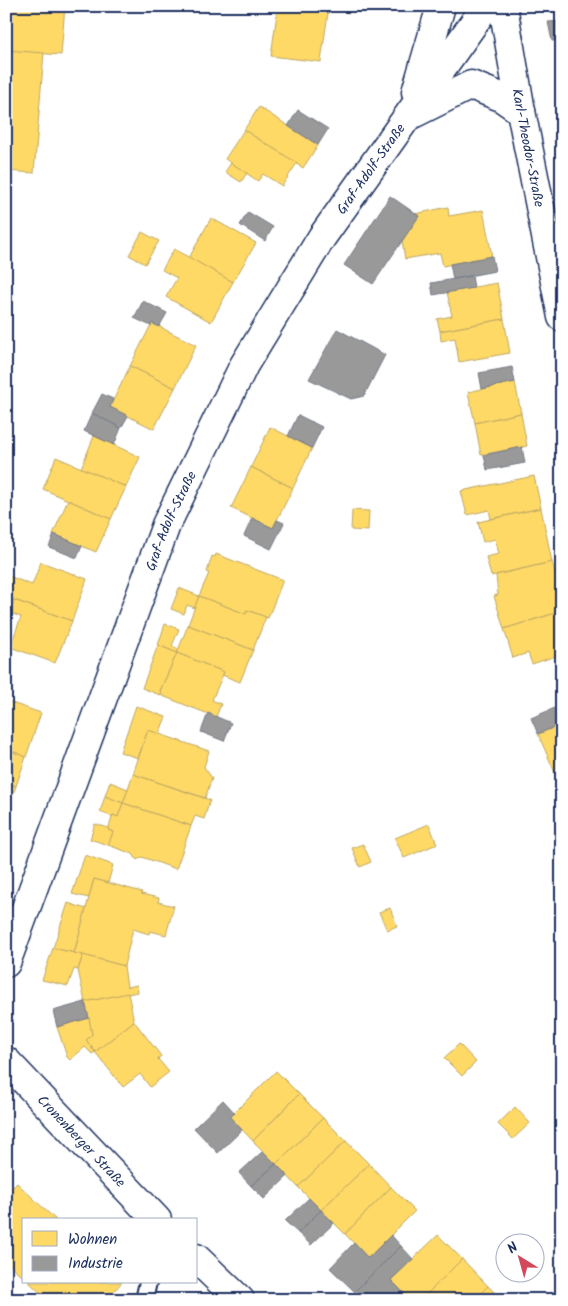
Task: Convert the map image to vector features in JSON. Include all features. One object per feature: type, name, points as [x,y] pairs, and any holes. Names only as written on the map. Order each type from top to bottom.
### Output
[{"type":"street","points":[[410,115],[441,6]]},
{"type":"street","name":"Graf-Adolf-Straße","points":[[6,962],[166,525],[244,365],[322,237],[486,6]]},
{"type":"street","name":"Karl-Theodor-Straße","points":[[503,6],[520,111],[562,317]]},
{"type":"street","name":"Graf-Adolf-Straße","points":[[410,115],[471,85],[501,97],[520,111]]},
{"type":"street","name":"Cronenberger Straße","points":[[6,1061],[155,1218]]},
{"type":"street","points":[[198,1260],[235,1298]]},
{"type":"lane","points":[[144,1300],[148,1284]]},
{"type":"building: Wohnen","points":[[13,6],[65,6],[61,55],[9,51]]},
{"type":"building: Wohnen","points":[[278,6],[329,6],[321,62],[271,56]]},
{"type":"building: Wohnen","points":[[6,50],[44,53],[34,173],[6,171]]},
{"type":"building: Wohnen","points":[[259,107],[318,145],[303,168],[244,130]]},
{"type":"building: Wohnen","points":[[244,130],[297,163],[282,186],[263,174],[258,181],[225,159]]},
{"type":"building: Wohnen","points":[[231,163],[247,173],[241,182],[225,172]]},
{"type":"building: Wohnen","points":[[448,207],[449,216],[483,210],[492,256],[443,266],[440,253],[405,259],[402,241],[419,216],[415,214]]},
{"type":"building: Wohnen","points":[[211,218],[256,243],[233,282],[189,258]]},
{"type":"building: Wohnen","points":[[142,232],[159,241],[145,264],[129,255]]},
{"type":"building: Wohnen","points":[[174,249],[233,282],[211,322],[166,297],[177,278],[162,270]]},
{"type":"building: Wohnen","points":[[497,283],[504,319],[440,331],[437,319],[452,316],[447,292]]},
{"type":"building: Wohnen","points":[[504,319],[510,353],[459,362],[455,338],[441,341],[440,331]]},
{"type":"building: Wohnen","points":[[152,323],[196,345],[175,388],[130,366]]},
{"type":"building: Wohnen","points":[[130,366],[175,388],[154,429],[110,407]]},
{"type":"building: Wohnen","points":[[515,382],[521,413],[475,423],[468,392]]},
{"type":"building: Wohnen","points":[[521,413],[527,446],[481,455],[475,423]]},
{"type":"building: Wohnen","points":[[270,427],[312,448],[293,488],[251,467]]},
{"type":"building: Wohnen","points":[[94,436],[140,457],[126,487],[81,468]]},
{"type":"building: Wohnen","points":[[56,457],[126,487],[111,519],[43,489]]},
{"type":"building: Wohnen","points":[[251,467],[293,488],[273,528],[231,508]]},
{"type":"building: Wohnen","points":[[534,476],[541,508],[491,519],[489,510],[467,515],[461,491]]},
{"type":"building: Wohnen","points":[[68,500],[111,519],[96,552],[53,534]]},
{"type":"building: Wohnen","points":[[541,508],[552,562],[491,576],[486,557],[499,554],[495,539],[483,542],[478,522]]},
{"type":"building: Wohnen","points":[[352,510],[369,511],[368,531],[351,530]]},
{"type":"building: Wohnen","points":[[216,554],[283,580],[268,618],[247,610],[246,614],[199,596],[209,573],[207,572],[212,556],[215,557]]},
{"type":"building: Wohnen","points":[[41,562],[87,579],[72,621],[6,597],[6,575],[32,585]]},
{"type":"building: Wohnen","points":[[552,562],[562,596],[562,611],[504,629],[494,596],[498,595],[496,575]]},
{"type":"building: Wohnen","points":[[179,588],[199,596],[195,608],[187,605],[184,614],[171,609]]},
{"type":"building: Wohnen","points":[[199,596],[246,614],[247,610],[266,617],[253,650],[188,625]]},
{"type":"building: Wohnen","points":[[14,600],[72,621],[55,663],[10,647],[21,617],[10,613]]},
{"type":"building: Wohnen","points":[[562,611],[562,654],[532,664],[528,653],[513,658],[504,629]]},
{"type":"building: Wohnen","points":[[165,624],[179,629],[172,646],[179,649],[177,653],[158,645]]},
{"type":"building: Wohnen","points":[[188,625],[253,650],[240,682],[222,675],[224,672],[177,653]]},
{"type":"building: Wohnen","points":[[158,645],[177,653],[160,691],[162,692],[160,695],[142,688]]},
{"type":"building: Wohnen","points":[[177,653],[224,672],[212,700],[221,704],[216,717],[160,695],[162,692],[160,691]]},
{"type":"building: Wohnen","points":[[6,701],[41,713],[26,757],[6,749]]},
{"type":"building: Wohnen","points":[[136,706],[166,717],[159,734],[148,730],[138,758],[120,752]]},
{"type":"building: Wohnen","points":[[562,724],[562,772],[556,775],[538,734]]},
{"type":"building: Wohnen","points":[[148,730],[209,751],[204,767],[212,778],[205,798],[133,774]]},
{"type":"building: Wohnen","points":[[6,749],[26,757],[16,786],[6,783]]},
{"type":"building: Wohnen","points":[[133,774],[210,800],[204,819],[195,816],[191,826],[123,803]]},
{"type":"building: Wohnen","points":[[110,782],[128,789],[123,803],[105,796]]},
{"type":"building: Wohnen","points":[[6,783],[16,786],[6,813]]},
{"type":"building: Wohnen","points":[[105,796],[123,803],[118,817],[100,812]]},
{"type":"building: Wohnen","points":[[123,803],[191,826],[176,869],[142,857],[137,860],[133,854],[108,845],[113,832],[108,830],[113,815],[118,817]]},
{"type":"building: Wohnen","points":[[95,824],[109,828],[108,830],[113,832],[108,845],[90,839]]},
{"type":"building: Wohnen","points":[[429,824],[437,844],[404,858],[395,838]]},
{"type":"building: Wohnen","points":[[363,844],[371,862],[360,867],[352,848]]},
{"type":"building: Wohnen","points":[[85,855],[113,865],[108,883],[94,879],[89,898],[72,894]]},
{"type":"building: Wohnen","points":[[94,879],[142,892],[141,894],[159,898],[158,902],[174,906],[166,935],[150,931],[149,934],[133,929],[124,966],[74,953]]},
{"type":"building: Wohnen","points":[[68,903],[86,909],[74,953],[53,948]]},
{"type":"building: Wohnen","points":[[390,908],[397,926],[387,930],[379,912]]},
{"type":"building: Wohnen","points":[[53,948],[83,955],[78,970],[74,969],[68,986],[42,980]]},
{"type":"building: Wohnen","points":[[83,955],[124,966],[127,987],[137,985],[138,992],[85,1002],[78,970]]},
{"type":"building: Wohnen","points":[[128,993],[134,1021],[95,1052],[86,1040],[92,1035],[85,1002]]},
{"type":"building: Wohnen","points":[[89,1018],[92,1035],[86,1040],[95,1052],[92,1054],[85,1047],[70,1060],[67,1057],[57,1027]]},
{"type":"building: Wohnen","points":[[134,1021],[161,1056],[158,1059],[169,1072],[150,1087],[140,1074],[123,1087],[95,1052]]},
{"type":"building: Wohnen","points":[[459,1044],[476,1062],[462,1076],[444,1058]]},
{"type":"building: Wohnen","points":[[276,1071],[299,1094],[253,1141],[230,1117]]},
{"type":"building: Wohnen","points":[[299,1094],[323,1118],[276,1164],[253,1141]]},
{"type":"building: Wohnen","points":[[515,1107],[530,1123],[513,1139],[498,1124]]},
{"type":"building: Wohnen","points":[[323,1118],[346,1141],[298,1187],[276,1164]]},
{"type":"building: Wohnen","points":[[346,1141],[369,1164],[321,1210],[298,1187]]},
{"type":"building: Wohnen","points":[[369,1164],[391,1187],[345,1234],[321,1210]]},
{"type":"building: Wohnen","points":[[17,1183],[54,1218],[22,1218],[22,1276],[6,1261],[6,1194]]},
{"type":"building: Wohnen","points":[[391,1187],[415,1211],[368,1258],[345,1234]]},
{"type":"building: Wohnen","points":[[438,1235],[462,1259],[421,1300],[411,1300],[391,1280]]},
{"type":"building: Wohnen","points":[[462,1259],[488,1286],[474,1300],[421,1300]]},
{"type":"building: Wohnen","points":[[31,1284],[120,1284],[106,1300],[48,1300]]},
{"type":"building: Wohnen","points":[[488,1286],[502,1300],[474,1300]]},
{"type":"building: Industrie","points":[[562,21],[562,40],[552,41],[548,22]]},
{"type":"building: Industrie","points":[[298,110],[328,129],[318,145],[288,126]]},
{"type":"building: Industrie","points":[[390,196],[419,216],[373,284],[344,265]]},
{"type":"building: Industrie","points":[[248,212],[273,227],[265,241],[240,225]]},
{"type":"building: Industrie","points":[[492,256],[495,271],[453,279],[450,264]]},
{"type":"building: Industrie","points":[[472,276],[474,288],[433,295],[431,283]]},
{"type":"building: Industrie","points":[[143,301],[167,313],[159,327],[152,323],[151,326],[134,318]]},
{"type":"building: Industrie","points":[[337,329],[385,355],[364,396],[351,399],[309,379]]},
{"type":"building: Industrie","points":[[512,367],[515,382],[482,389],[479,373]]},
{"type":"building: Industrie","points":[[102,394],[113,399],[110,407],[128,416],[121,428],[92,413]]},
{"type":"building: Industrie","points":[[92,413],[121,428],[114,445],[84,431]]},
{"type":"building: Industrie","points":[[298,415],[322,427],[312,448],[288,436]]},
{"type":"building: Industrie","points":[[522,447],[525,463],[487,470],[484,455]]},
{"type":"building: Industrie","points":[[252,518],[273,528],[277,520],[284,523],[271,549],[244,536]]},
{"type":"building: Industrie","points":[[54,534],[82,546],[77,558],[49,547]]},
{"type":"building: Industrie","points":[[562,705],[562,724],[538,734],[531,718]]},
{"type":"building: Industrie","points":[[208,713],[231,723],[224,741],[201,732]]},
{"type":"building: Industrie","points":[[85,1002],[89,1018],[57,1027],[53,1011]]},
{"type":"building: Industrie","points":[[223,1100],[235,1113],[230,1117],[242,1130],[218,1153],[194,1128]]},
{"type":"building: Industrie","points":[[263,1151],[276,1164],[251,1186],[239,1173]]},
{"type":"building: Industrie","points":[[276,1164],[288,1176],[264,1199],[251,1186]]},
{"type":"building: Industrie","points":[[309,1198],[321,1210],[298,1233],[285,1221]]},
{"type":"building: Industrie","points":[[321,1210],[334,1223],[311,1245],[298,1233]]},
{"type":"building: Industrie","points":[[391,1235],[401,1246],[355,1292],[330,1268],[354,1243],[368,1258]]},
{"type":"building: Industrie","points":[[401,1246],[413,1259],[391,1280],[403,1292],[396,1300],[365,1300],[356,1290]]}]
